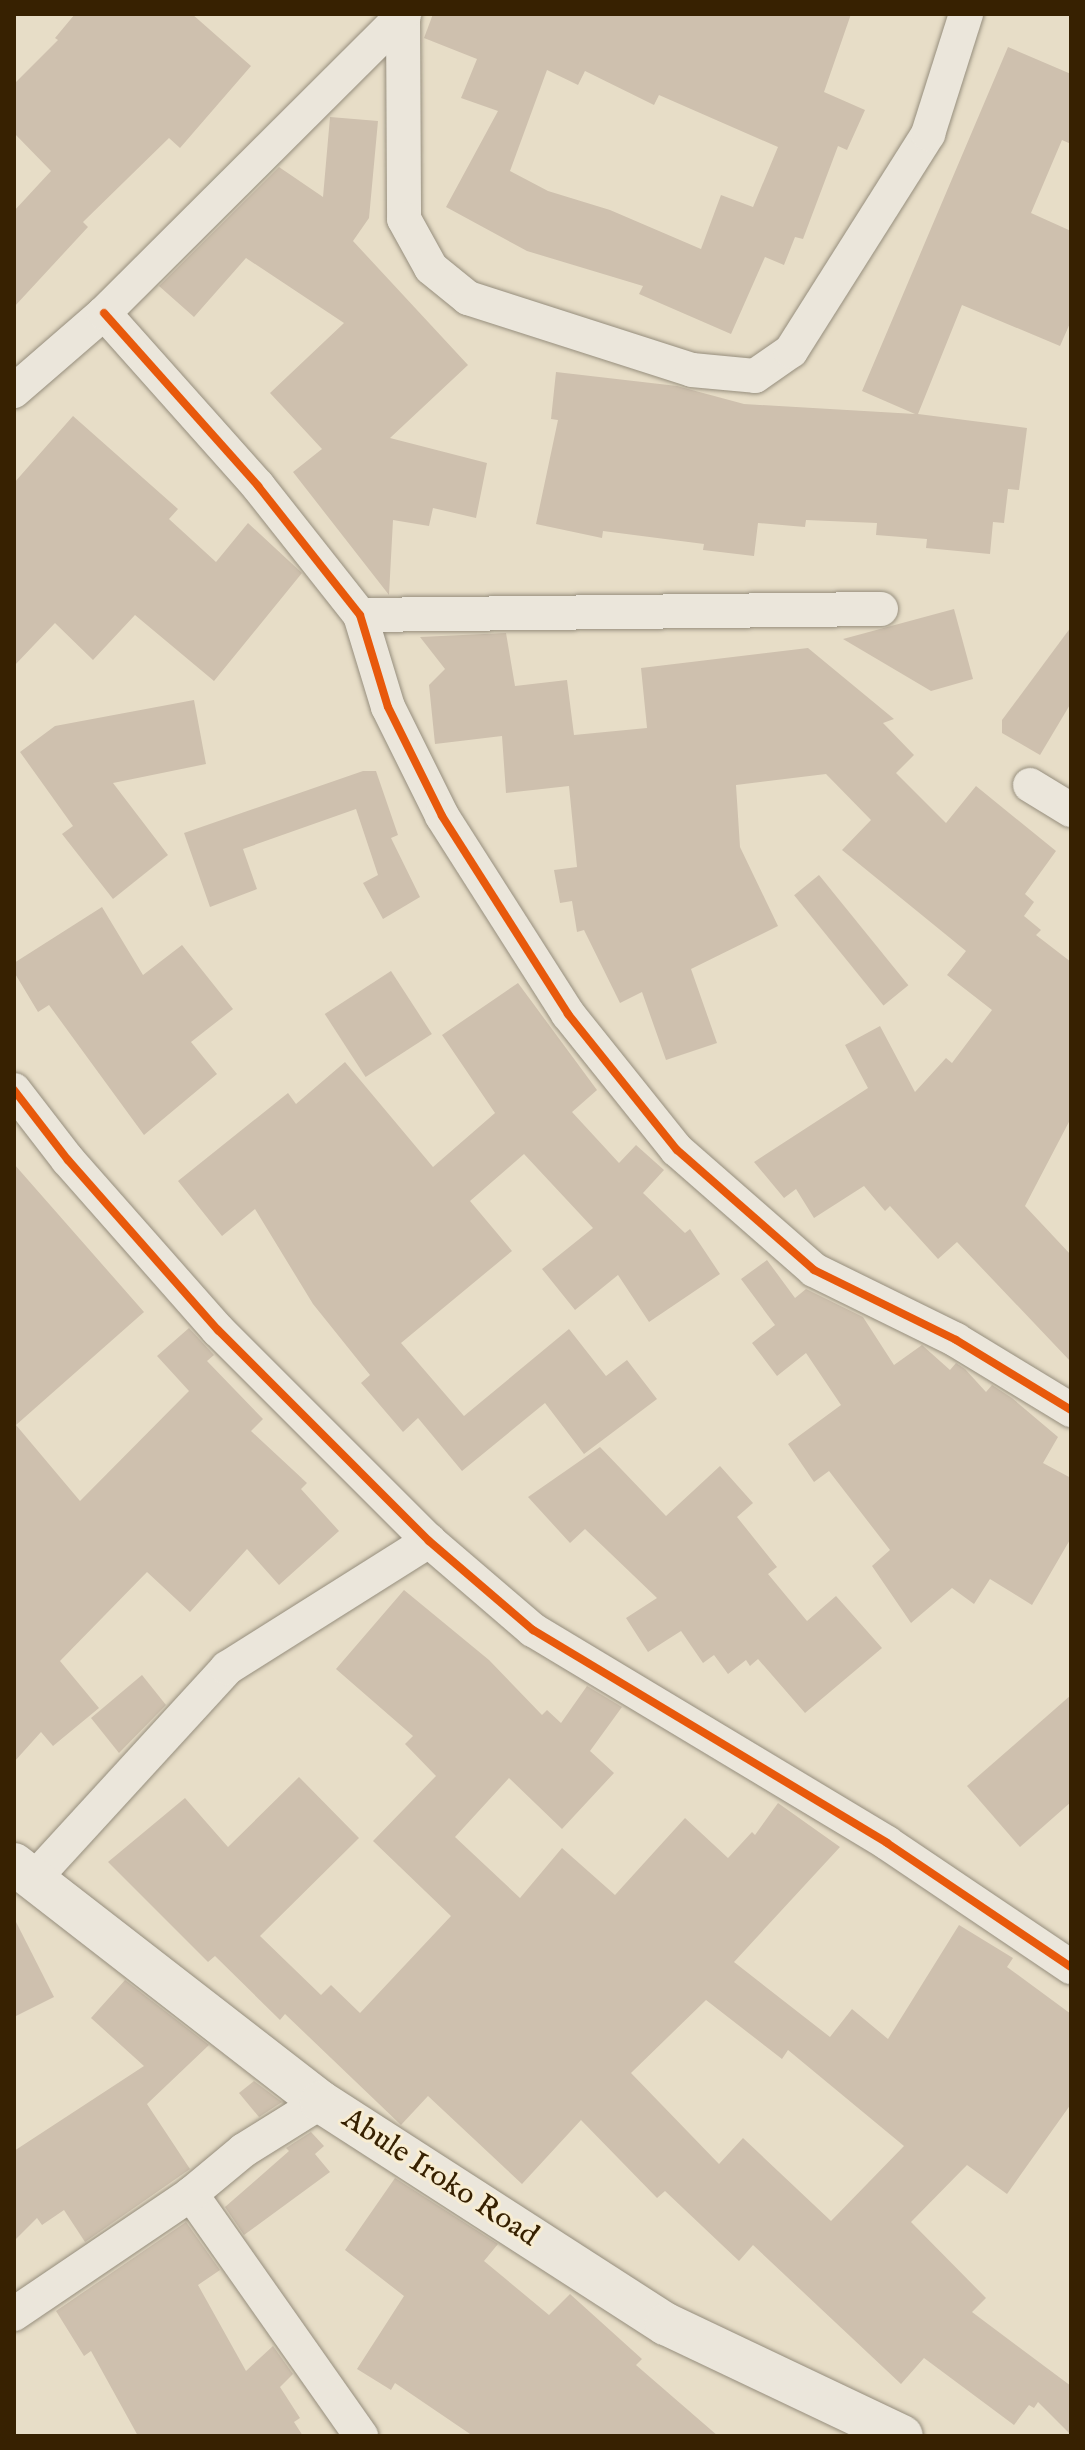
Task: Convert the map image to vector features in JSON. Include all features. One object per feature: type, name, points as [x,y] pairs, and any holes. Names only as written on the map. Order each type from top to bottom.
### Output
[{"type":"street","points":[[404,14],[404,219],[431,268],[468,298],[692,370],[755,376],[791,351],[928,134],[966,14]]},
{"type":"street","points":[[14,391],[104,313],[404,14]]},
{"type":"street","points":[[104,313],[258,486],[360,615],[388,707],[442,816],[568,1014],[677,1150],[814,1270],[956,1340],[1071,1410]]},
{"type":"street","points":[[360,615],[881,609]]},
{"type":"street","points":[[1030,785],[1071,810]]},
{"type":"street","points":[[14,1090],[68,1160],[218,1330],[429,1541],[533,1630],[887,1843],[1071,1967]]},
{"type":"street","points":[[23,1873],[227,1668],[429,1541]]},
{"type":"street","name":"Abule Iroko Road","points":[[23,1873],[321,2102],[666,2324],[902,2436]]},
{"type":"street","points":[[14,2314],[191,2194],[244,2150],[321,2102]]},
{"type":"street","points":[[191,2194],[361,2436]]},
{"type":"building","points":[[75,14],[192,14],[251,66],[180,148],[169,138],[83,222],[88,227],[14,307],[14,211],[51,171],[14,133],[14,84],[58,40],[55,38]]},
{"type":"building","points":[[433,14],[851,14],[824,92],[865,110],[847,150],[838,146],[803,239],[795,237],[784,265],[765,257],[731,334],[639,294],[643,286],[527,251],[446,207],[498,111],[461,98],[477,59],[424,38]],"holes":[[[547,70],[578,85],[585,71],[654,105],[659,95],[778,147],[753,207],[721,195],[701,249],[610,210],[548,191],[510,171]]]},
{"type":"building","points":[[1008,47],[1071,74],[1071,144],[1062,140],[1031,213],[1071,231],[1071,321],[1060,346],[962,305],[918,414],[1027,428],[1019,490],[1008,489],[1004,523],[993,522],[990,554],[926,548],[927,539],[876,535],[877,523],[806,520],[805,527],[758,523],[754,556],[703,550],[704,544],[603,531],[602,538],[536,524],[558,420],[551,419],[556,372],[677,386],[744,404],[915,414],[862,391]]},
{"type":"building","points":[[330,117],[378,121],[369,218],[353,241],[468,365],[390,438],[487,463],[476,518],[433,508],[429,526],[393,520],[389,595],[293,472],[322,449],[270,393],[344,323],[246,258],[194,317],[159,286],[279,167],[323,197]]},
{"type":"building","points":[[73,416],[178,509],[169,519],[216,562],[248,523],[302,573],[214,681],[135,615],[93,660],[55,623],[14,666],[14,483]]},
{"type":"building","points":[[954,609],[973,679],[931,691],[843,639]]},
{"type":"building","points":[[1071,627],[1071,703],[1040,755],[1002,733],[1002,720]]},
{"type":"building","points":[[506,633],[515,686],[567,680],[574,735],[647,728],[641,668],[808,648],[894,719],[883,723],[914,755],[896,773],[946,823],[976,786],[1056,851],[1025,894],[1034,902],[1024,916],[1041,930],[1036,935],[1071,962],[1071,1118],[1025,1206],[1071,1255],[1071,1362],[957,1242],[938,1259],[890,1206],[885,1211],[864,1186],[814,1218],[796,1189],[784,1198],[754,1162],[868,1088],[845,1045],[880,1026],[915,1092],[946,1058],[952,1063],[992,1010],[947,975],[966,951],[842,850],[871,820],[826,774],[736,785],[740,847],[778,926],[691,969],[717,1043],[666,1060],[642,992],[620,1003],[584,930],[577,932],[572,901],[560,903],[554,870],[577,867],[569,786],[506,793],[502,736],[435,744],[429,685],[445,669],[420,637]]},
{"type":"building","points":[[194,700],[206,764],[113,783],[168,855],[113,899],[62,834],[73,826],[20,752],[55,726]]},
{"type":"building","points":[[363,771],[376,771],[398,835],[391,838],[420,897],[383,919],[363,883],[378,875],[356,809],[243,849],[257,889],[210,907],[184,833]]},
{"type":"building","points":[[819,875],[908,985],[883,1005],[794,895]]},
{"type":"building","points":[[102,907],[143,975],[182,945],[233,1009],[191,1042],[217,1074],[144,1135],[49,1005],[38,1012],[14,972],[14,963]]},
{"type":"building","points":[[391,971],[432,1034],[366,1077],[325,1014]]},
{"type":"building","points":[[518,983],[597,1090],[572,1112],[619,1163],[636,1145],[664,1170],[643,1193],[685,1233],[690,1229],[720,1274],[649,1322],[618,1275],[575,1310],[542,1269],[593,1228],[524,1154],[470,1201],[512,1251],[401,1343],[464,1416],[569,1329],[606,1376],[627,1360],[657,1399],[584,1454],[545,1403],[462,1471],[418,1418],[403,1432],[361,1383],[370,1375],[313,1304],[255,1209],[222,1236],[178,1181],[288,1093],[296,1104],[345,1062],[433,1167],[495,1113],[442,1035]]},
{"type":"building","points":[[14,1164],[144,1312],[16,1425],[80,1501],[189,1391],[157,1356],[189,1328],[214,1355],[207,1361],[263,1419],[251,1431],[307,1483],[301,1489],[339,1531],[279,1585],[247,1549],[190,1612],[147,1572],[60,1661],[99,1708],[53,1746],[41,1732],[14,1762]]},
{"type":"building","points":[[767,1260],[795,1298],[806,1289],[863,1317],[894,1365],[922,1345],[950,1370],[956,1363],[965,1369],[986,1392],[992,1385],[1012,1398],[1058,1437],[1043,1463],[1071,1478],[1071,1538],[1032,1605],[990,1579],[974,1604],[952,1588],[911,1623],[872,1566],[890,1550],[829,1471],[814,1482],[788,1444],[841,1405],[806,1353],[777,1376],[752,1343],[775,1325],[741,1279]]},
{"type":"building","points":[[600,1447],[666,1516],[720,1466],[753,1503],[737,1517],[777,1567],[768,1574],[807,1621],[836,1596],[882,1648],[805,1713],[758,1659],[750,1666],[746,1660],[728,1674],[714,1655],[703,1663],[681,1631],[648,1652],[626,1618],[657,1598],[585,1529],[570,1543],[528,1497]]},
{"type":"building","points":[[404,1590],[489,1660],[542,1715],[547,1710],[561,1723],[587,1686],[622,1707],[590,1751],[614,1773],[562,1829],[509,1778],[455,1837],[520,1898],[562,1848],[615,1895],[685,1818],[728,1858],[752,1832],[755,1835],[778,1803],[840,1847],[734,1962],[830,2037],[852,2009],[888,2039],[959,1925],[1013,1958],[1007,1967],[1071,2014],[1071,2104],[1007,2194],[967,2165],[911,2222],[986,2298],[972,2312],[1071,2386],[1071,2435],[1038,2402],[1034,2408],[1029,2405],[1014,2425],[924,2358],[901,2384],[753,2245],[739,2261],[665,2191],[657,2198],[581,2120],[522,2184],[428,2096],[401,2125],[285,2014],[280,2020],[215,1956],[208,1962],[108,1862],[185,1798],[228,1847],[299,1777],[359,1838],[260,1936],[321,1995],[331,1985],[360,2013],[451,1916],[373,1841],[436,1776],[405,1744],[413,1736],[336,1669]],"holes":[[[706,2000],[782,2059],[788,2050],[904,2146],[831,2221],[743,2138],[719,2164],[631,2073]]]},
{"type":"building","points":[[142,1675],[166,1705],[119,1753],[91,1718]]},
{"type":"building","points":[[1071,1695],[1071,1802],[1020,1847],[967,1786]]},
{"type":"building","points":[[14,1918],[54,1997],[14,2017]]},
{"type":"building","points":[[125,1980],[209,2045],[147,2104],[190,2169],[85,2242],[64,2210],[42,2225],[37,2218],[14,2241],[14,2151],[144,2066],[91,2018]]},
{"type":"building","points":[[254,2081],[282,2102],[259,2117],[239,2093]]},
{"type":"building","points":[[311,2132],[324,2146],[315,2154],[330,2172],[244,2235],[225,2207],[289,2151],[286,2148]]},
{"type":"building","points":[[395,2178],[498,2244],[484,2261],[549,2315],[570,2294],[642,2359],[636,2365],[718,2436],[473,2436],[395,2383],[391,2390],[357,2369],[404,2296],[345,2250]]},
{"type":"building","points":[[186,2222],[220,2270],[198,2285],[246,2371],[273,2346],[293,2374],[280,2387],[300,2418],[294,2422],[303,2436],[138,2436],[91,2351],[84,2356],[56,2311]]},
{"type":"cycle path","points":[[104,313],[258,486],[360,615],[388,707],[442,816],[568,1014],[677,1150],[814,1270],[956,1340],[1071,1410]]},
{"type":"cycle path","points":[[14,1090],[68,1160],[218,1330],[429,1541],[533,1630],[887,1843],[1071,1967]]}]
